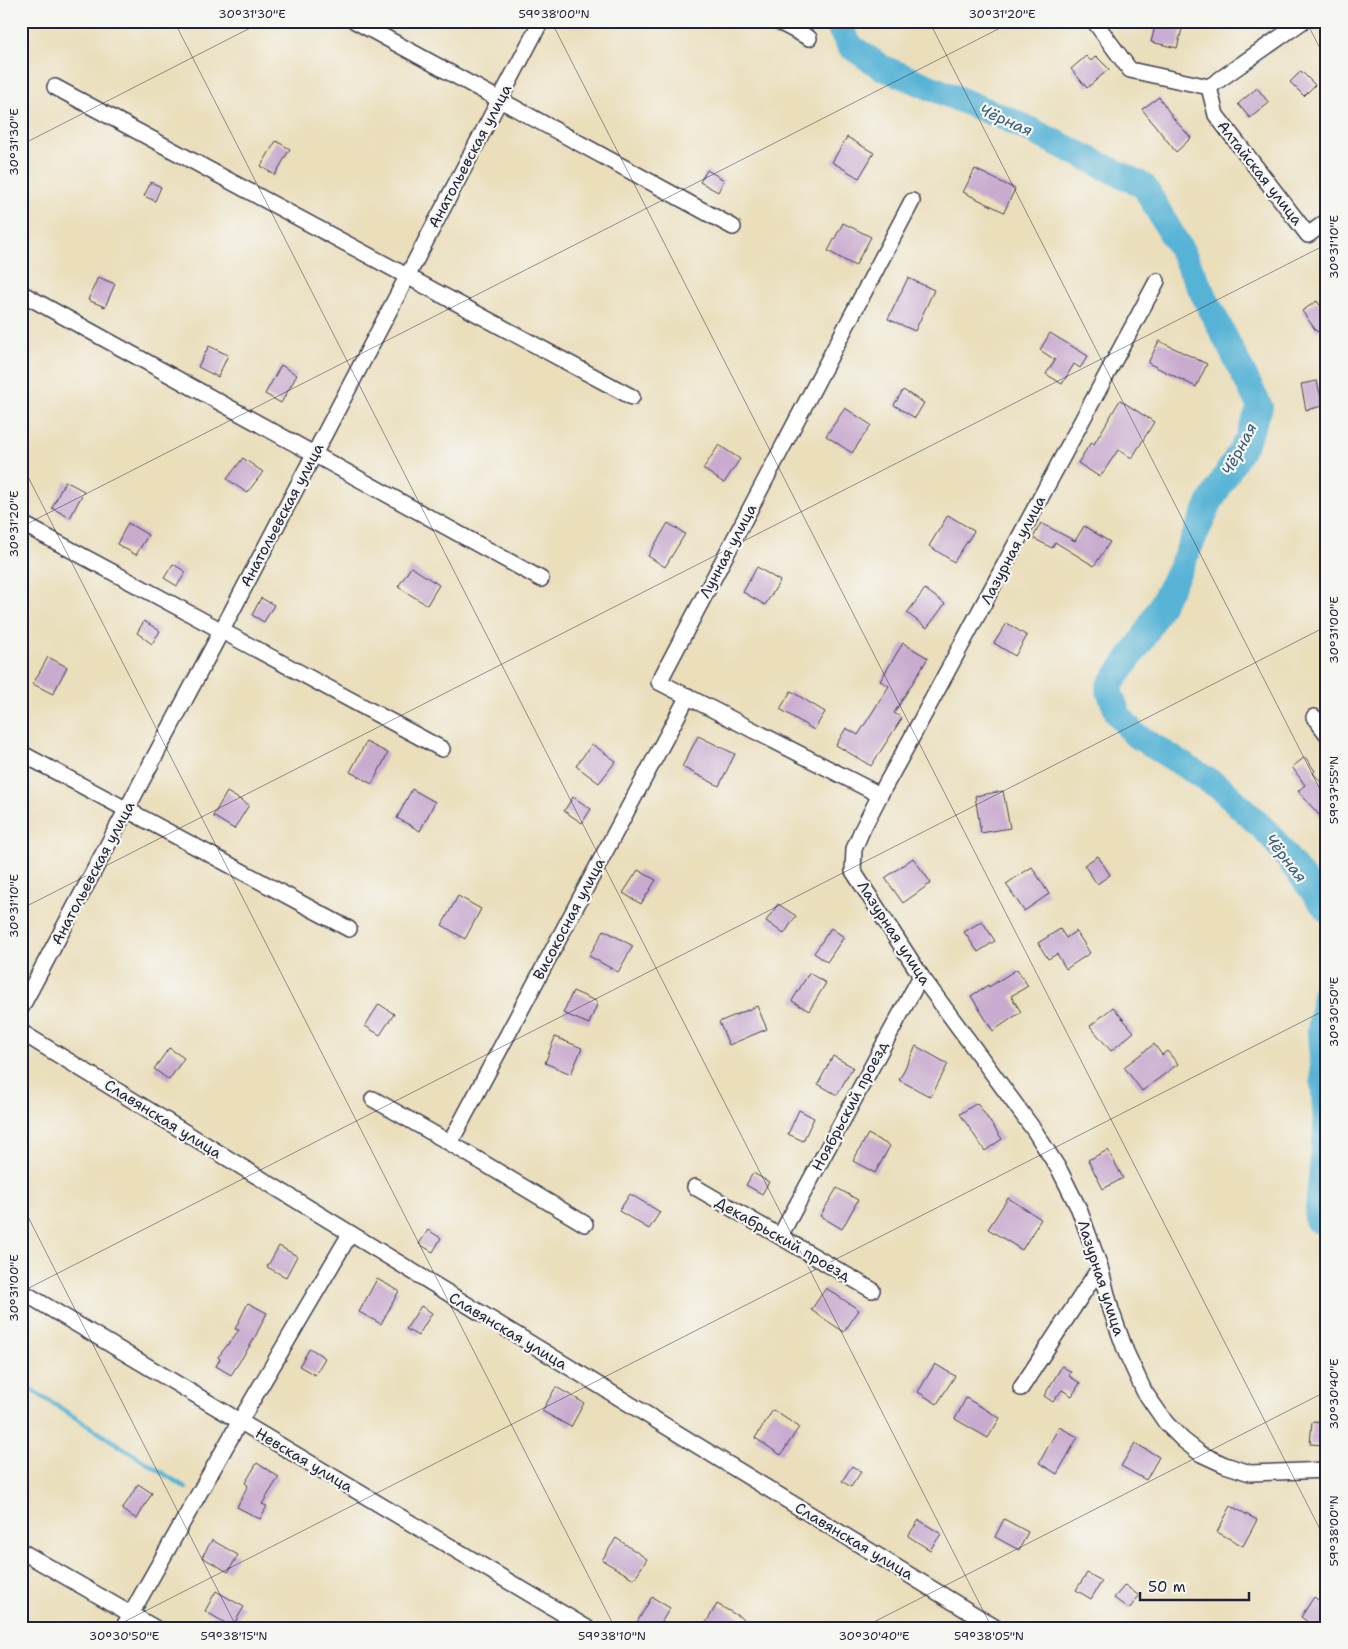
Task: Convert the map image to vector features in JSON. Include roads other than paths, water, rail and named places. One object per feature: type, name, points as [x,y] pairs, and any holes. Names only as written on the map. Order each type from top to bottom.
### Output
[{"type":"street","points":[[355,21],[733,227]]},
{"type":"street","name":"Анатольевская улица","points":[[21,1008],[222,630],[541,21]]},
{"type":"street","points":[[777,21],[809,38]]},
{"type":"street","points":[[1094,21],[1130,70],[1209,87],[1303,21]]},
{"type":"street","points":[[55,87],[632,398]]},
{"type":"street","name":"Алтайская улица","points":[[1209,87],[1216,115],[1308,235],[1327,221]]},
{"type":"street","name":"Лунная улица","points":[[880,795],[659,682],[912,201]]},
{"type":"street","name":"Лазурная улица","points":[[1157,281],[880,795],[854,849],[853,871],[921,976],[1034,1130],[1060,1171],[1079,1209],[1100,1267],[1111,1310],[1126,1352],[1144,1391],[1166,1424],[1183,1440],[1209,1457],[1225,1465],[1250,1473],[1327,1470]]},
{"type":"street","points":[[21,293],[541,579]]},
{"type":"street","points":[[21,523],[442,749]]},
{"type":"street","name":"Високосная улица","points":[[450,1143],[688,696]]},
{"type":"street","points":[[1314,717],[1327,734]]},
{"type":"street","points":[[21,752],[349,929]]},
{"type":"street","name":"Ноябрьский проезд","points":[[780,1236],[921,976]]},
{"type":"street","name":"Славянская улица","points":[[21,1032],[996,1628]]},
{"type":"street","points":[[373,1100],[450,1143],[585,1224]]},
{"type":"street","name":"Декабрьский проезд","points":[[695,1187],[872,1290]]},
{"type":"street","points":[[123,1628],[350,1234]]},
{"type":"street","points":[[1021,1388],[1100,1267]]},
{"type":"street","name":"Невская улица","points":[[21,1292],[587,1628]]},
{"type":"street","points":[[21,1551],[155,1628]]},
{"type":"waterway","name":"Чёрная","points":[[838,21],[838,25],[850,46],[881,67],[1014,122],[1144,186],[1181,250],[1260,407],[1247,440],[1210,502],[1178,573],[1143,639],[1108,688],[1118,714],[1134,734],[1222,789],[1270,835],[1327,910]]},
{"type":"waterway","name":"Чёрная","points":[[1327,981],[1320,1031],[1326,1127],[1317,1220],[1327,1223]]},
{"type":"waterway","points":[[21,1383],[186,1488]]}]
